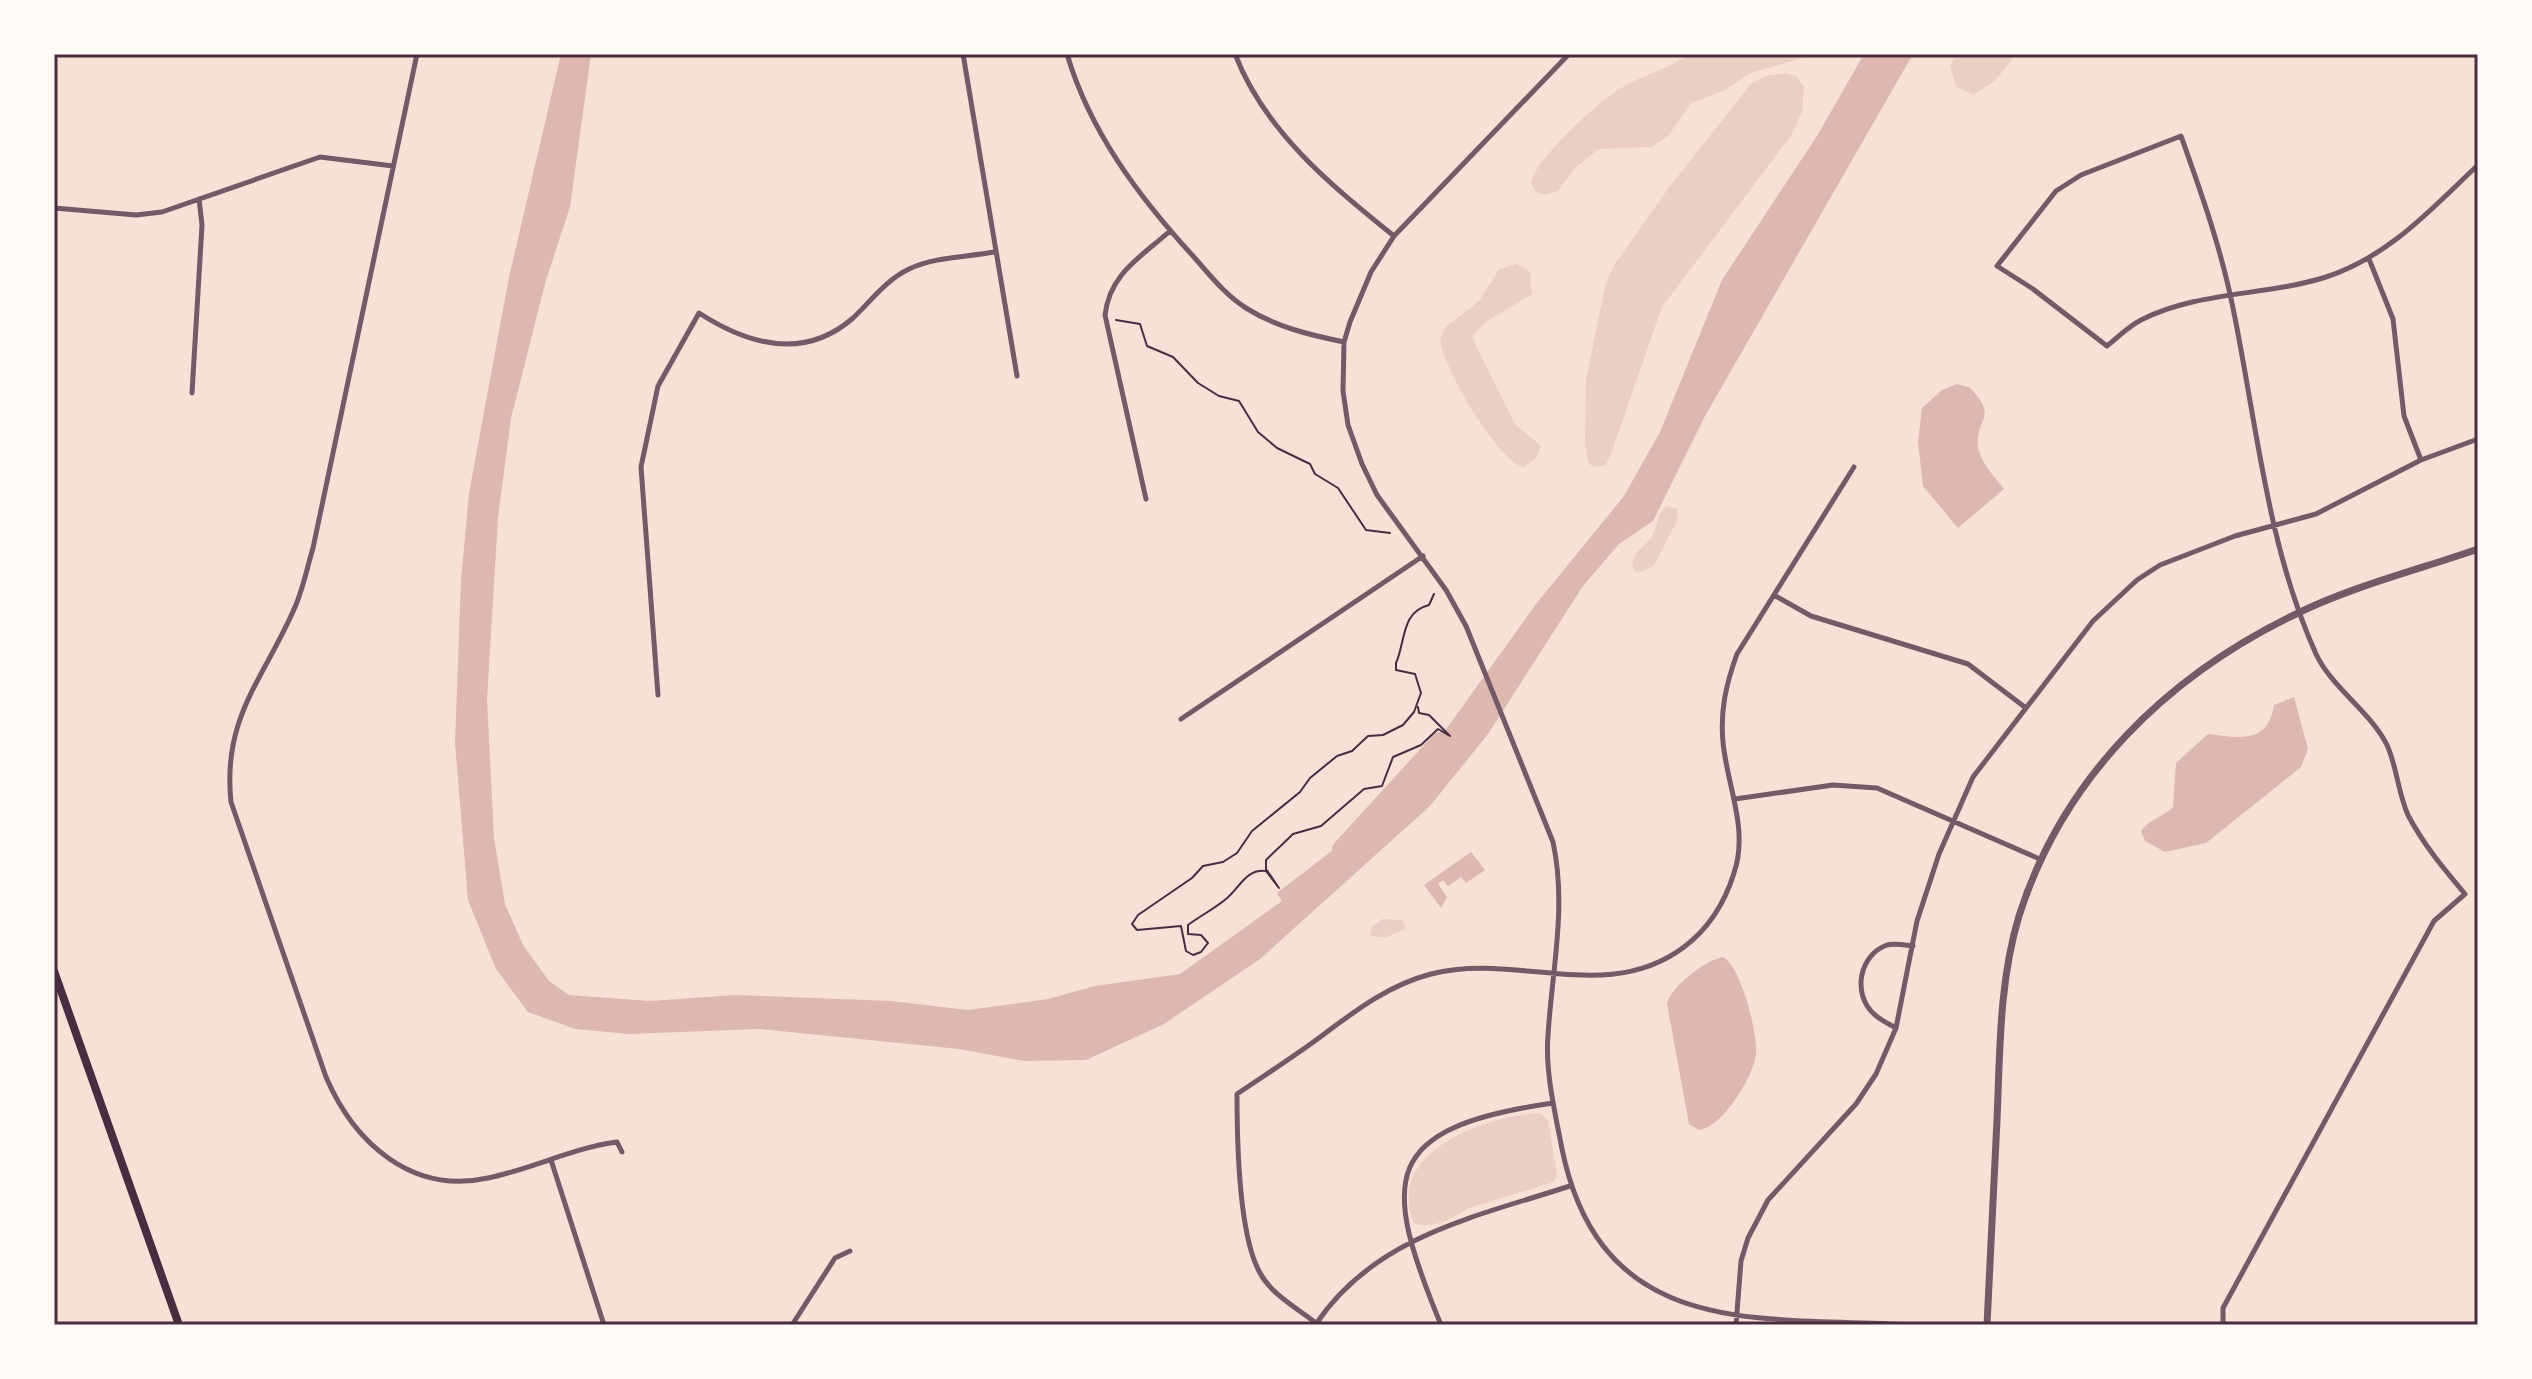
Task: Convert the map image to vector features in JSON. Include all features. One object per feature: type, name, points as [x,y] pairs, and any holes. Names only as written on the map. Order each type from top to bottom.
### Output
[{"type":"main road","points":[[54,971],[179,1325]]},
{"type":"street","points":[[417,54],[313,548],[295,608],[233,734],[229,779],[231,802],[326,1077],[338,1105],[362,1139],[395,1162],[447,1179],[485,1179],[587,1146],[617,1142],[622,1152]]},
{"type":"street","points":[[963,54],[1017,376]]},
{"type":"street","points":[[1067,54],[1082,97],[1116,161],[1170,231],[1231,298],[1249,310],[1300,332],[1344,342]]},
{"type":"street","points":[[1235,54],[1261,106],[1293,146],[1330,184],[1394,236]]},
{"type":"street","points":[[1569,54],[1394,236],[1362,291],[1344,342],[1343,391],[1348,425],[1377,495],[1446,590],[1476,647],[1553,842],[1560,873],[1548,1038],[1553,1103],[1570,1186],[1584,1220],[1629,1273],[1661,1294],[1690,1307],[1736,1317],[1917,1325]]},
{"type":"street","points":[[2223,1325],[2223,1308],[2434,921],[2465,894],[2434,857],[2408,814],[2388,747],[2375,726],[2317,658],[2290,590],[2274,525],[2230,296],[2221,246],[2181,136],[2081,175],[2056,191],[1997,266],[2033,289],[2107,346],[2140,321],[2179,305],[2230,296],[2327,276],[2369,259],[2418,223],[2478,165]]},
{"type":"street","points":[[54,208],[136,215],[162,212],[320,157],[393,166]]},
{"type":"street","points":[[192,393],[202,225],[199,199]]},
{"type":"street","points":[[1146,499],[1105,315],[1107,299],[1120,274],[1170,231]]},
{"type":"street","points":[[658,695],[641,467],[658,386],[699,313],[739,336],[777,344],[796,343],[827,333],[850,320],[892,280],[908,270],[926,263],[994,252]]},
{"type":"street","points":[[2369,259],[2393,319],[2404,416],[2421,460]]},
{"type":"street","points":[[1736,1325],[1741,1261],[1748,1238],[1768,1200],[1856,1104],[1876,1074],[1896,1028],[1930,881],[1973,777],[2093,621],[2137,580],[2195,550],[2316,514],[2421,460],[2478,439]]},
{"type":"street","points":[[1570,1186],[1412,1239],[1361,1273],[1337,1295],[1316,1324],[1270,1287],[1252,1252],[1239,1155],[1237,1094],[1380,994],[1429,974],[1487,968],[1598,977],[1648,968],[1694,940],[1714,916],[1735,873],[1739,839],[1735,799],[1723,746],[1725,686],[1737,654],[1854,467]]},
{"type":"street","points":[[1987,1325],[2000,1032],[2006,980],[2019,918],[2061,822],[2102,758],[2156,703],[2201,668],[2300,612],[2478,549]]},
{"type":"street","points":[[1181,719],[1423,556]]},
{"type":"street","points":[[1774,595],[1811,616],[1968,664],[2026,708]]},
{"type":"street","points":[[1735,799],[1855,785],[1898,795],[2042,860]]},
{"type":"street","points":[[1896,1028],[1874,1014],[1865,1002],[1860,988],[1862,968],[1876,951],[1890,944],[1913,946]]},
{"type":"street","points":[[1441,1325],[1412,1239],[1402,1193],[1406,1170],[1416,1152],[1445,1131],[1502,1112],[1553,1103]]},
{"type":"street","points":[[551,1160],[604,1325]]},
{"type":"street","points":[[792,1325],[835,1258],[850,1251]]},
{"type":"path","points":[[1115,320],[1140,324],[1147,346],[1173,357],[1198,383],[1219,396],[1239,401],[1258,432],[1277,448],[1310,464],[1315,474],[1338,488],[1366,530],[1390,533]]},
{"type":"path","points":[[1418,707],[1419,713],[1429,715],[1450,736],[1438,729],[1421,745],[1400,751],[1393,757],[1382,786],[1364,789],[1321,826],[1293,834],[1266,860],[1266,869],[1279,888],[1266,871],[1257,870],[1243,878],[1223,902],[1188,925],[1188,934],[1201,935],[1208,943],[1201,952],[1193,955],[1186,951],[1181,926],[1154,931],[1137,930],[1132,924],[1138,915],[1192,878],[1203,866],[1223,862],[1237,853],[1252,831],[1300,792],[1310,778],[1337,756],[1352,751],[1368,736],[1383,735],[1403,725],[1414,712],[1421,693],[1415,674],[1396,670],[1396,663],[1408,618],[1419,606],[1429,605],[1434,594]]},
{"type":"shaded area","points":[[561,54],[591,54],[570,207],[546,280],[511,418],[498,518],[487,699],[494,838],[505,904],[523,945],[549,981],[569,995],[650,1001],[735,995],[891,1001],[968,1010],[1048,999],[1095,986],[1180,974],[1282,901],[1277,893],[1368,823],[1414,774],[1536,604],[1624,496],[1660,432],[1722,280],[1817,136],[1864,54],[1913,54],[1705,416],[1653,521],[1619,544],[1583,586],[1488,734],[1430,806],[1260,959],[1164,1024],[1086,1060],[1024,1061],[959,1049],[759,1029],[629,1034],[575,1029],[528,1012],[496,969],[468,900],[455,743],[461,580],[469,493],[509,277]]},
{"type":"shaded area","points":[[1689,54],[1816,54],[1751,73],[1725,90],[1691,103],[1669,135],[1652,147],[1599,149],[1576,167],[1558,191],[1545,195],[1535,191],[1531,183],[1535,173],[1555,146],[1584,117],[1621,88]]},
{"type":"shaded area","points":[[1956,54],[2016,54],[1995,81],[1973,95],[1956,86],[1950,66]]},
{"type":"shaded area","points":[[1786,73],[1797,77],[1804,87],[1802,112],[1792,134],[1662,307],[1606,465],[1593,467],[1588,462],[1585,442],[1586,380],[1605,286],[1614,265],[1670,186],[1751,84],[1765,76]]},
{"type":"shaded area","points":[[1516,264],[1530,272],[1532,294],[1484,323],[1472,337],[1515,424],[1541,446],[1536,458],[1524,467],[1500,449],[1473,411],[1450,370],[1440,339],[1446,327],[1479,301],[1499,269]]},
{"type":"shaded area","points":[[1957,384],[1969,387],[1983,405],[1985,412],[1978,436],[1979,451],[2004,489],[1958,528],[1923,486],[1918,442],[1922,408],[1942,390]]},
{"type":"shaded area","points":[[1667,506],[1677,509],[1678,519],[1653,567],[1637,573],[1632,566],[1635,556],[1650,538],[1659,515]]},
{"type":"shaded area","points":[[2294,697],[2308,749],[2301,767],[2206,843],[2165,852],[2145,841],[2141,831],[2144,827],[2173,807],[2176,763],[2208,734],[2241,737],[2259,732],[2271,718],[2274,705]]},
{"type":"shaded area","points":[[1471,852],[1485,870],[1466,883],[1461,877],[1448,886],[1443,880],[1438,884],[1447,897],[1441,908],[1424,885]]},
{"type":"shaded area","points":[[1382,919],[1402,920],[1406,928],[1385,938],[1370,936],[1372,927]]},
{"type":"shaded area","points":[[1723,957],[1730,963],[1742,986],[1754,1032],[1756,1054],[1743,1087],[1727,1111],[1708,1127],[1699,1130],[1689,1124],[1667,1004],[1675,990],[1690,975]]},
{"type":"shaded area","points":[[1540,1113],[1548,1120],[1557,1175],[1554,1182],[1466,1209],[1442,1222],[1427,1225],[1414,1223],[1409,1198],[1413,1176],[1426,1158],[1445,1142],[1468,1130],[1493,1121]]},
{"type":"waterway","points":[[1341,849],[1440,741]]}]
